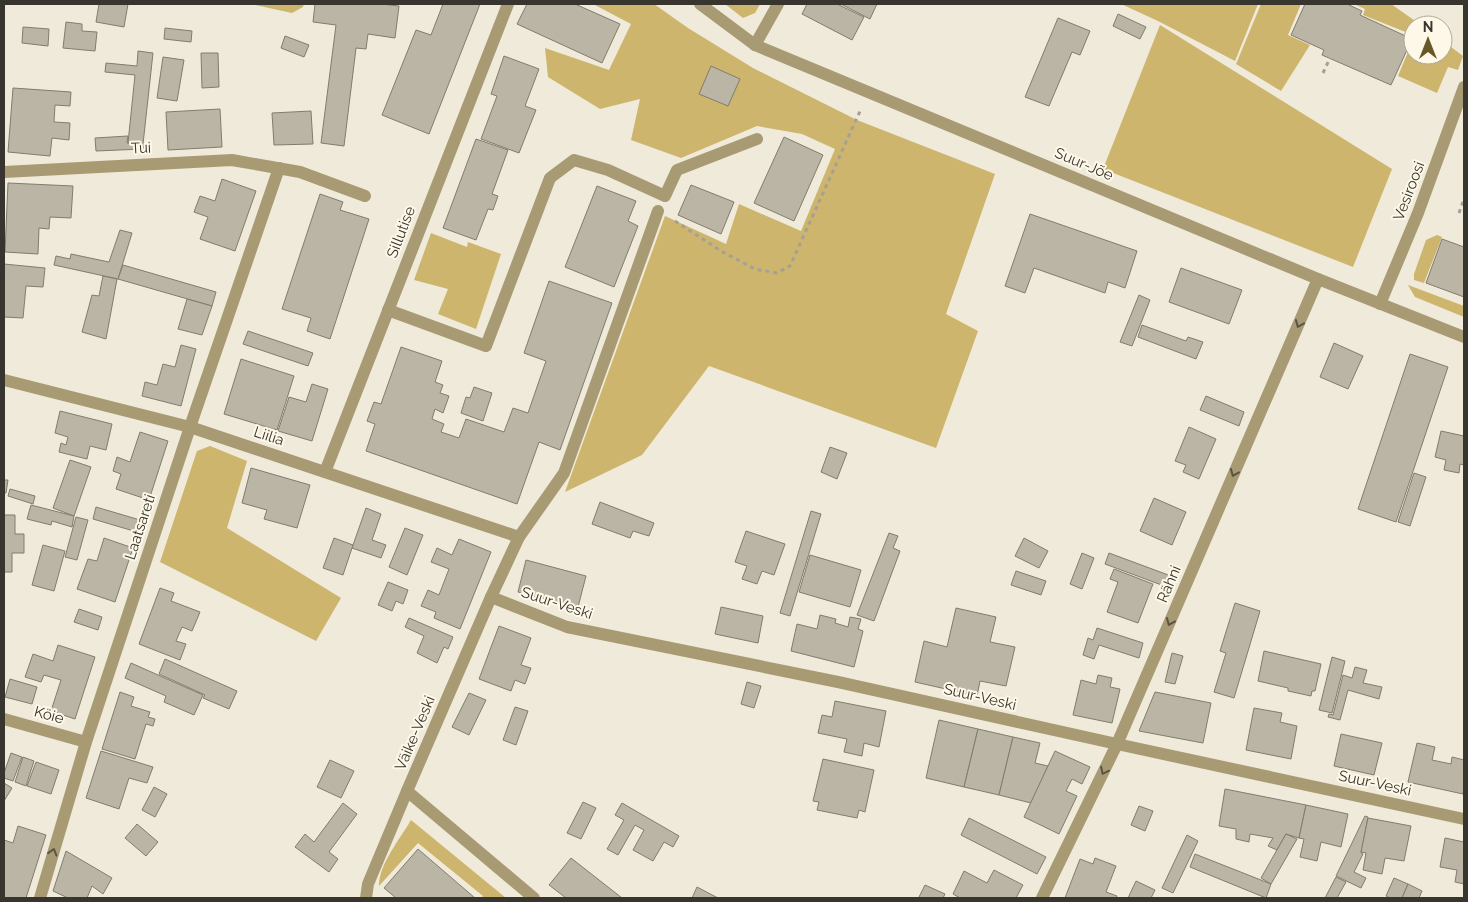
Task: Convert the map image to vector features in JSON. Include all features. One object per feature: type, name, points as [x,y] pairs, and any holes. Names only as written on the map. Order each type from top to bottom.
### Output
[{"type":"street","name":"Sillutise","points":[[325,472],[508,4]]},
{"type":"street","name":"Suur-Jõe","points":[[700,4],[755,45],[1318,279],[1464,337]]},
{"type":"street","points":[[755,45],[778,4]]},
{"type":"street","name":"Vesiroosi","points":[[1380,304],[1418,213],[1464,87]]},
{"type":"street","points":[[388,310],[486,346],[550,178],[574,160],[608,170],[665,196],[677,170],[757,139]]},
{"type":"street","name":"Tui","points":[[4,172],[232,160],[300,172],[365,196]]},
{"type":"street","name":"Laatsareti","points":[[40,898],[86,742],[190,427],[279,168]]},
{"type":"street","name":"Väike-Veski","points":[[534,898],[408,791],[491,597],[519,537],[564,473],[658,211]]},
{"type":"street","name":"Rähni","points":[[1042,898],[1117,744],[1318,279]]},
{"type":"street","name":"Liilia","points":[[4,380],[190,427],[519,537]]},
{"type":"street","name":"Suur-Veski","points":[[491,597],[567,627],[838,682],[1464,819]]},
{"type":"street","name":"Köie","points":[[4,719],[86,742]]},
{"type":"street","points":[[366,898],[368,884],[408,791]]},
{"type":"path","points":[[1322,73],[1330,58]]},
{"type":"path","points":[[658,211],[755,270],[777,274],[790,266],[869,92]]},
{"type":"path","points":[[1459,213],[1464,199]]},
{"type":"shaded area","points":[[251,4],[304,4],[303,7],[292,13]]},
{"type":"shaded area","points":[[593,4],[654,4],[688,28],[753,68],[857,120],[995,174],[946,314],[978,331],[936,448],[709,366],[642,455],[565,492],[665,216],[726,244],[739,204],[801,231],[835,149],[802,134],[757,126],[681,158],[631,140],[640,99],[600,109],[548,77],[545,48],[609,70],[631,24]]},
{"type":"shaded area","points":[[725,4],[760,4],[755,13],[743,18]]},
{"type":"shaded area","points":[[1121,4],[1258,4],[1235,61]]},
{"type":"shaded area","points":[[1261,4],[1301,4],[1288,35],[1310,45],[1281,91],[1236,64]]},
{"type":"shaded area","points":[[1354,4],[1391,4],[1407,15],[1403,15],[1403,31],[1363,15],[1365,9]]},
{"type":"shaded area","points":[[1160,25],[1392,169],[1353,267],[1103,169]]},
{"type":"shaded area","points":[[1453,48],[1463,56],[1458,70],[1448,67],[1437,93],[1398,76],[1403,64],[1453,65]]},
{"type":"shaded area","points":[[431,233],[467,247],[468,242],[501,254],[476,329],[438,314],[448,289],[414,280]]},
{"type":"shaded area","points":[[1437,235],[1442,237],[1424,283],[1414,280],[1414,274],[1426,240]]},
{"type":"shaded area","points":[[1408,285],[1464,306],[1464,317],[1415,297]]},
{"type":"shaded area","points":[[210,446],[247,461],[227,528],[341,598],[316,641],[160,562],[197,451]]},
{"type":"shaded area","points":[[411,820],[506,898],[481,898],[483,896],[418,843],[379,886],[382,869],[386,860]]},
{"type":"building","points":[[99,4],[128,4],[124,27],[96,22]]},
{"type":"building","points":[[315,4],[381,4],[399,6],[395,38],[368,34],[366,49],[356,48],[344,146],[321,143],[336,25],[313,22]]},
{"type":"building","points":[[443,4],[480,4],[429,134],[382,115],[416,30],[431,35]]},
{"type":"building","points":[[527,4],[575,4],[620,24],[602,63],[517,24]]},
{"type":"building","points":[[807,4],[837,4],[864,17],[852,40],[802,14]]},
{"type":"building","points":[[841,4],[877,4],[870,19]]},
{"type":"building","points":[[1305,4],[1347,4],[1362,11],[1360,15],[1403,35],[1403,59],[1391,85],[1322,55],[1324,50],[1291,35]]},
{"type":"building","points":[[1118,14],[1146,27],[1140,39],[1113,26]]},
{"type":"building","points":[[1058,18],[1090,31],[1080,55],[1072,52],[1049,106],[1025,97]]},
{"type":"building","points":[[66,22],[82,24],[82,31],[97,32],[95,51],[63,48]]},
{"type":"building","points":[[23,27],[49,29],[48,46],[22,43]]},
{"type":"building","points":[[165,28],[192,31],[191,42],[164,39]]},
{"type":"building","points":[[285,36],[309,45],[304,57],[281,48]]},
{"type":"building","points":[[138,51],[153,53],[143,144],[128,143],[135,75],[105,72],[106,63],[137,66]]},
{"type":"building","points":[[201,53],[218,53],[219,87],[202,88]]},
{"type":"building","points":[[504,56],[539,69],[525,106],[536,110],[519,153],[481,139],[497,96],[491,94]]},
{"type":"building","points":[[163,57],[184,60],[177,101],[157,98]]},
{"type":"building","points":[[711,66],[740,79],[728,106],[699,94]]},
{"type":"building","points":[[13,88],[71,92],[70,106],[55,105],[54,122],[70,123],[69,140],[52,138],[50,156],[8,152]]},
{"type":"building","points":[[220,109],[222,147],[168,150],[166,112]]},
{"type":"building","points":[[311,111],[313,144],[274,145],[272,113]]},
{"type":"building","points":[[128,136],[127,143],[144,145],[143,149],[96,151],[95,138]]},
{"type":"building","points":[[784,137],[823,155],[794,221],[754,203]]},
{"type":"building","points":[[476,139],[508,150],[492,194],[498,196],[493,210],[488,209],[476,240],[443,228]]},
{"type":"building","points":[[222,179],[256,191],[235,251],[200,239],[208,217],[194,212],[200,196],[215,201]]},
{"type":"building","points":[[8,183],[73,186],[71,218],[50,217],[49,229],[39,228],[38,254],[5,252]]},
{"type":"building","points":[[691,185],[734,202],[721,234],[678,215]]},
{"type":"building","points":[[597,186],[636,201],[628,221],[638,226],[614,287],[565,267]]},
{"type":"building","points":[[320,194],[343,202],[340,210],[369,219],[330,339],[307,331],[311,318],[282,309]]},
{"type":"building","points":[[1030,214],[1137,251],[1125,288],[1108,282],[1105,293],[1034,268],[1025,293],[1005,286]]},
{"type":"building","points":[[120,230],[132,233],[118,279],[54,265],[56,256],[70,259],[71,254],[109,262]]},
{"type":"building","points":[[1442,239],[1464,247],[1464,297],[1426,283]]},
{"type":"building","points":[[4,264],[45,268],[43,287],[26,286],[23,318],[4,317]]},
{"type":"building","points":[[123,265],[216,292],[212,306],[118,279]]},
{"type":"building","points":[[1181,268],[1242,290],[1229,324],[1169,302]]},
{"type":"building","points":[[103,276],[117,279],[106,339],[82,332],[92,295],[99,296]]},
{"type":"building","points":[[549,281],[612,303],[560,450],[539,442],[517,504],[366,451],[375,424],[367,421],[374,402],[381,404],[401,347],[442,361],[435,382],[443,385],[440,393],[449,396],[443,413],[435,409],[432,419],[444,424],[441,432],[459,438],[466,419],[504,432],[513,408],[528,413],[546,361],[524,353]]},
{"type":"building","points":[[1139,295],[1150,300],[1132,346],[1120,342]]},
{"type":"building","points":[[187,299],[212,306],[202,335],[178,329]]},
{"type":"building","points":[[1142,325],[1186,341],[1188,337],[1203,342],[1196,359],[1138,337]]},
{"type":"building","points":[[248,331],[313,353],[308,366],[243,344]]},
{"type":"building","points":[[1334,343],[1363,356],[1348,389],[1320,377]]},
{"type":"building","points":[[181,345],[196,349],[181,406],[142,396],[145,382],[157,385],[163,364],[175,367]]},
{"type":"building","points":[[1410,354],[1448,367],[1396,522],[1358,509]]},
{"type":"building","points":[[241,359],[294,376],[277,430],[224,414]]},
{"type":"building","points":[[312,384],[328,389],[312,441],[278,431],[289,397],[306,402]]},
{"type":"building","points":[[474,387],[492,393],[483,421],[461,413],[466,397],[470,398]]},
{"type":"building","points":[[1206,396],[1244,412],[1239,426],[1200,410]]},
{"type":"building","points":[[60,411],[112,424],[106,450],[90,446],[87,459],[59,452],[61,443],[66,445],[68,437],[55,433]]},
{"type":"building","points":[[1189,427],[1216,439],[1199,479],[1183,472],[1186,465],[1175,461]]},
{"type":"building","points":[[1441,431],[1464,436],[1464,465],[1460,464],[1459,473],[1444,470],[1446,460],[1435,457]]},
{"type":"building","points":[[140,432],[168,441],[149,500],[116,489],[121,474],[113,471],[117,457],[130,462]]},
{"type":"building","points":[[830,447],[847,453],[837,479],[821,472]]},
{"type":"building","points":[[70,460],[91,467],[74,516],[53,508]]},
{"type":"building","points":[[251,468],[310,485],[297,528],[264,519],[267,510],[242,503]]},
{"type":"building","points":[[1414,473],[1426,477],[1410,526],[1398,522]]},
{"type":"building","points":[[4,480],[8,480],[6,493],[4,493]]},
{"type":"building","points":[[10,489],[35,496],[33,504],[8,496]]},
{"type":"building","points":[[1154,498],[1186,512],[1172,545],[1140,531]]},
{"type":"building","points":[[600,502],[654,523],[649,536],[633,531],[630,538],[592,524]]},
{"type":"building","points":[[31,505],[74,516],[72,527],[52,521],[51,525],[27,519]]},
{"type":"building","points":[[96,507],[140,520],[137,532],[93,519]]},
{"type":"building","points":[[366,508],[381,514],[372,540],[386,545],[381,558],[352,548]]},
{"type":"building","points":[[811,511],[821,514],[790,616],[780,613]]},
{"type":"building","points":[[4,515],[15,515],[15,534],[24,534],[24,553],[12,553],[12,572],[4,572]]},
{"type":"building","points":[[76,517],[88,520],[77,560],[65,557]]},
{"type":"building","points":[[405,528],[423,535],[407,575],[389,567]]},
{"type":"building","points":[[746,531],[785,544],[774,575],[762,571],[757,584],[742,579],[747,566],[735,562]]},
{"type":"building","points":[[889,533],[898,536],[893,548],[900,551],[874,621],[857,615]]},
{"type":"building","points":[[104,538],[133,548],[115,602],[77,589],[88,559],[97,561]]},
{"type":"building","points":[[334,538],[353,545],[343,575],[323,568]]},
{"type":"building","points":[[1024,538],[1048,551],[1039,568],[1015,556]]},
{"type":"building","points":[[459,539],[491,552],[460,629],[434,618],[436,612],[421,606],[428,590],[439,595],[449,569],[431,562],[437,548],[452,555]]},
{"type":"building","points":[[43,545],[65,551],[54,591],[32,585]]},
{"type":"building","points":[[1082,553],[1094,558],[1082,589],[1070,584]]},
{"type":"building","points":[[1109,553],[1171,576],[1167,587],[1105,564]]},
{"type":"building","points":[[810,555],[861,570],[850,607],[799,592]]},
{"type":"building","points":[[526,560],[586,576],[578,607],[518,592]]},
{"type":"building","points":[[1114,569],[1153,584],[1138,623],[1107,612],[1118,582],[1110,579]]},
{"type":"building","points":[[1016,571],[1046,581],[1041,595],[1011,585]]},
{"type":"building","points":[[388,582],[408,590],[403,604],[396,601],[392,611],[378,605]]},
{"type":"building","points":[[160,588],[174,593],[171,601],[200,612],[192,631],[182,627],[176,641],[186,644],[180,660],[139,644]]},
{"type":"building","points":[[1235,603],[1260,611],[1234,698],[1214,692],[1226,653],[1220,651]]},
{"type":"building","points":[[721,607],[763,616],[758,643],[715,634]]},
{"type":"building","points":[[956,608],[996,617],[990,642],[1015,647],[1006,686],[980,681],[977,696],[915,682],[924,641],[947,647]]},
{"type":"building","points":[[79,609],[102,617],[98,630],[74,622]]},
{"type":"building","points":[[820,615],[836,619],[835,623],[848,627],[850,617],[861,619],[858,629],[863,631],[854,667],[791,651],[797,624],[817,629]]},
{"type":"building","points":[[409,618],[453,637],[448,649],[444,647],[437,663],[417,653],[424,636],[405,627]]},
{"type":"building","points":[[499,626],[531,638],[521,665],[531,668],[525,684],[515,680],[511,691],[479,679]]},
{"type":"building","points":[[1097,628],[1143,643],[1139,658],[1099,645],[1094,659],[1083,655],[1088,638],[1093,640]]},
{"type":"building","points":[[58,645],[95,657],[75,719],[51,711],[61,680],[44,675],[41,682],[25,677],[33,654],[53,661]]},
{"type":"building","points":[[1264,651],[1321,664],[1315,691],[1312,691],[1311,696],[1258,681]]},
{"type":"building","points":[[1172,653],[1183,656],[1175,684],[1165,682]]},
{"type":"building","points":[[1332,657],[1345,661],[1332,713],[1319,710]]},
{"type":"building","points":[[165,659],[237,691],[229,709],[203,698],[205,695],[159,674]]},
{"type":"building","points":[[131,663],[203,695],[194,715],[164,702],[166,696],[125,678]]},
{"type":"building","points":[[1355,667],[1367,670],[1363,683],[1382,687],[1379,699],[1348,690],[1340,720],[1328,717],[1329,714],[1333,715],[1343,675],[1352,678]]},
{"type":"building","points":[[1098,675],[1112,678],[1110,687],[1120,689],[1112,723],[1073,715],[1081,680],[1096,684]]},
{"type":"building","points":[[10,679],[37,687],[32,704],[5,697]]},
{"type":"building","points":[[747,682],[761,686],[754,708],[741,704]]},
{"type":"building","points":[[120,692],[134,697],[131,706],[150,712],[148,717],[155,719],[153,726],[146,724],[135,759],[102,749]]},
{"type":"building","points":[[1155,692],[1211,703],[1203,743],[1139,731]]},
{"type":"building","points":[[469,693],[486,700],[469,735],[452,727]]},
{"type":"building","points":[[835,701],[886,711],[879,747],[864,743],[862,756],[844,752],[847,739],[818,733],[822,715],[832,717]]},
{"type":"building","points":[[515,707],[528,711],[516,745],[503,740]]},
{"type":"building","points":[[1254,708],[1282,713],[1280,722],[1297,726],[1291,759],[1246,750]]},
{"type":"building","points":[[939,720],[978,729],[964,787],[926,778]]},
{"type":"building","points":[[978,729],[1013,737],[999,795],[964,787]]},
{"type":"building","points":[[1341,734],[1382,743],[1374,775],[1334,766]]},
{"type":"building","points":[[1013,737],[1040,743],[1035,763],[1048,766],[1031,803],[999,795]]},
{"type":"building","points":[[1417,743],[1435,747],[1432,760],[1451,764],[1452,757],[1464,760],[1463,794],[1408,782]]},
{"type":"building","points":[[101,751],[153,767],[147,783],[129,778],[119,809],[86,798]]},
{"type":"building","points":[[1055,751],[1090,767],[1082,784],[1072,779],[1066,791],[1077,796],[1059,834],[1024,817]]},
{"type":"building","points":[[11,753],[22,757],[13,781],[4,778]]},
{"type":"building","points":[[23,757],[34,761],[26,786],[15,782]]},
{"type":"building","points":[[823,759],[874,770],[865,812],[859,810],[857,818],[817,810],[819,802],[813,801]]},
{"type":"building","points":[[330,760],[354,771],[341,798],[317,787]]},
{"type":"building","points":[[36,762],[59,770],[51,794],[27,786]]},
{"type":"building","points":[[4,783],[12,788],[4,801]]},
{"type":"building","points":[[154,787],[167,794],[155,817],[142,810]]},
{"type":"building","points":[[1225,789],[1306,805],[1299,838],[1286,834],[1277,850],[1268,846],[1273,838],[1250,834],[1249,842],[1236,839],[1236,829],[1219,826]]},
{"type":"building","points":[[583,802],[596,808],[581,839],[567,833]]},
{"type":"building","points":[[343,803],[357,814],[329,852],[338,859],[329,872],[295,847],[305,834],[314,842]]},
{"type":"building","points":[[622,803],[679,836],[673,847],[664,842],[653,861],[633,850],[644,830],[635,825],[618,855],[607,849],[624,820],[615,815]]},
{"type":"building","points":[[1306,805],[1348,814],[1341,847],[1321,842],[1317,861],[1300,857],[1304,839],[1299,838]]},
{"type":"building","points":[[1139,806],[1153,811],[1145,831],[1131,825]]},
{"type":"building","points":[[1365,816],[1368,817],[1361,853],[1363,854],[1354,872],[1366,878],[1361,888],[1336,876]]},
{"type":"building","points":[[969,818],[1046,857],[1037,874],[961,835]]},
{"type":"building","points":[[1368,818],[1411,826],[1404,861],[1385,858],[1382,874],[1363,870],[1366,853],[1361,852]]},
{"type":"building","points":[[137,824],[158,842],[146,856],[125,838]]},
{"type":"building","points":[[18,826],[46,835],[26,898],[4,898],[4,840],[13,843]]},
{"type":"building","points":[[1286,834],[1297,839],[1271,884],[1261,878]]},
{"type":"building","points":[[1187,835],[1198,841],[1173,893],[1162,888]]},
{"type":"building","points":[[1445,838],[1464,842],[1464,884],[1455,882],[1457,870],[1440,867]]},
{"type":"building","points":[[418,849],[475,898],[396,898],[384,888]]},
{"type":"building","points":[[66,851],[112,878],[103,894],[92,886],[87,898],[68,898],[53,891]]},
{"type":"building","points":[[1195,854],[1271,884],[1266,898],[1190,867]]},
{"type":"building","points":[[571,858],[622,898],[566,898],[549,885]]},
{"type":"building","points":[[1095,858],[1116,866],[1106,892],[1117,896],[1116,898],[1065,898],[1080,859],[1093,864]]},
{"type":"building","points":[[994,870],[1023,885],[1016,898],[960,898],[953,894],[964,871],[987,883]]},
{"type":"building","points":[[1336,877],[1346,882],[1337,898],[1325,898]]},
{"type":"building","points":[[1394,878],[1408,884],[1402,898],[1386,896]]},
{"type":"building","points":[[1136,881],[1155,890],[1151,898],[1128,898]]},
{"type":"building","points":[[1408,884],[1422,891],[1419,898],[1402,898]]},
{"type":"building","points":[[925,885],[945,894],[943,898],[919,897]]},
{"type":"building","points":[[697,887],[718,898],[692,898]]}]
